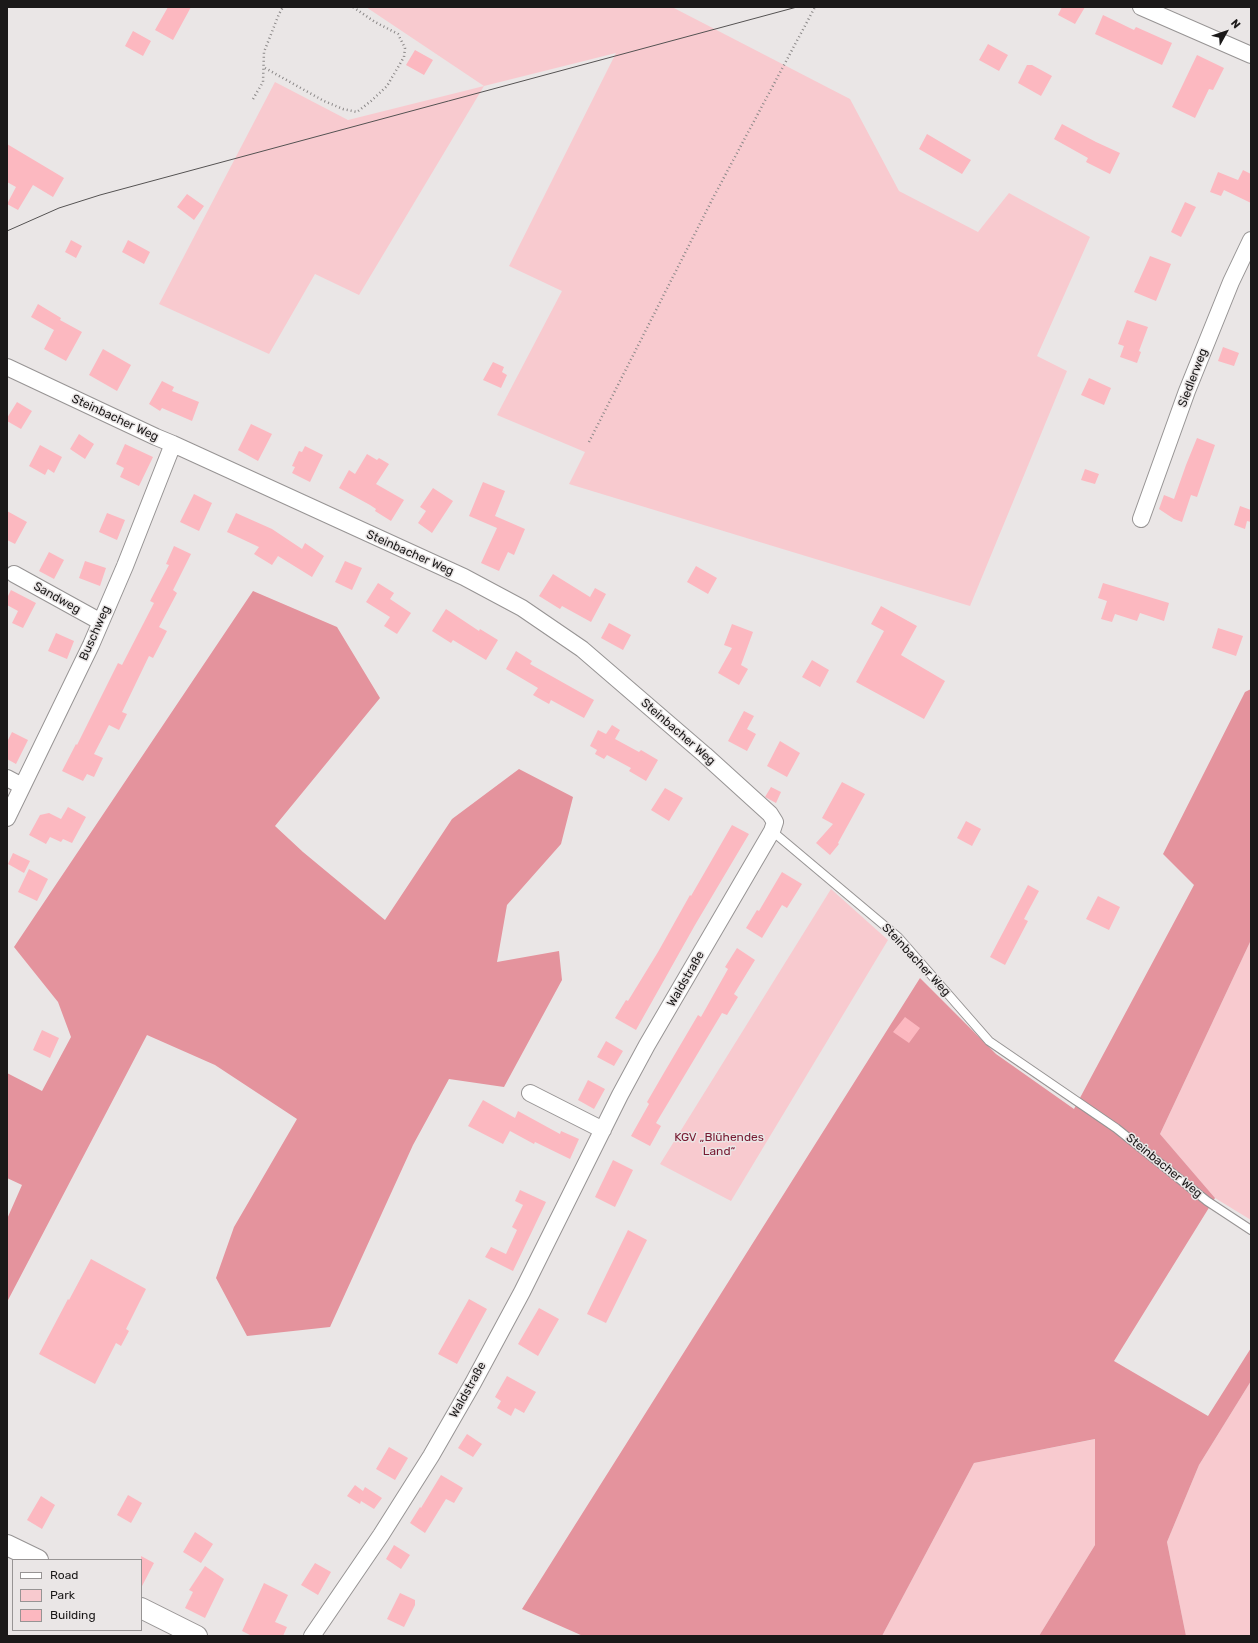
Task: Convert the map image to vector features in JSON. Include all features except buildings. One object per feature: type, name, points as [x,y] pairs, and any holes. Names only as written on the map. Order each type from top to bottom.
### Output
[{"type":"street","points":[[1141,7],[1251,55]]},
{"type":"street","name":"Siedlerweg","points":[[1141,519],[1187,391],[1231,282],[1251,240]]},
{"type":"street","name":"Steinbacher Weg","points":[[7,367],[156,437],[464,577],[522,608],[582,649],[705,755],[770,814],[775,822],[772,831]]},
{"type":"street","name":"Buschweg","points":[[7,818],[101,622],[125,566],[173,444]]},
{"type":"street","name":"Sandweg","points":[[14,574],[101,622]]},
{"type":"street","points":[[7,778],[22,786]]},
{"type":"street","name":"Waldstraße","points":[[312,1636],[381,1535],[431,1456],[522,1292],[647,1045],[772,831]]},
{"type":"street","points":[[530,1093],[603,1130]]},
{"type":"street","points":[[7,1545],[36,1559]]},
{"type":"street","points":[[142,1608],[197,1636]]},
{"type":"lane","name":"Steinbacher Weg","points":[[772,831],[898,936],[988,1040],[1116,1128],[1207,1201],[1251,1230]]},
{"type":"path","points":[[253,99],[263,82],[265,68],[264,52],[283,7]]},
{"type":"path","points":[[265,68],[324,101],[343,109],[357,112],[371,102],[387,86],[404,57],[405,48],[398,34],[375,22],[353,7]]},
{"type":"path","points":[[589,442],[713,198],[814,7]]},
{"type":"green space","points":[[366,7],[672,7],[850,99],[899,191],[978,232],[1009,193],[1090,237],[1037,356],[1067,371],[970,606],[569,484],[585,452],[497,415],[562,291],[509,266],[616,53],[484,86]]},
{"type":"green space","points":[[275,82],[348,120],[484,86],[359,295],[315,274],[269,354],[159,304]]},
{"type":"green space","name":"KGV „Blühendes Land“","points":[[831,889],[888,940],[731,1201],[660,1164]]},
{"type":"green space","points":[[1251,940],[1251,1220],[1215,1198],[1160,1134]]},
{"type":"green space","points":[[1251,1381],[1251,1636],[1186,1636],[1167,1542],[1199,1465]]},
{"type":"green space","points":[[1096,1439],[1095,1545],[1039,1636],[882,1636],[974,1463]]},
{"type":"shaded area","points":[[253,591],[337,627],[380,698],[275,826],[303,852],[385,920],[452,819],[519,769],[573,797],[561,844],[507,905],[497,962],[559,951],[562,980],[504,1087],[449,1079],[413,1145],[330,1327],[247,1336],[216,1278],[234,1227],[297,1119],[215,1065],[147,1035],[7,1302],[7,1219],[22,1185],[7,1178],[7,1073],[42,1091],[71,1037],[58,1002],[14,947]]},
{"type":"shaded area","points":[[1251,689],[1251,940],[1160,1134],[1215,1198],[1114,1361],[1208,1416],[1251,1348],[1251,1381],[1199,1465],[1167,1542],[1186,1636],[1039,1636],[1095,1545],[1095,1439],[974,1463],[882,1636],[583,1636],[522,1609],[920,978],[996,1054],[1074,1109],[1194,885],[1163,854],[1245,692]]},
{"type":"tram line","points":[[7,231],[59,208],[100,195],[797,7]]}]
